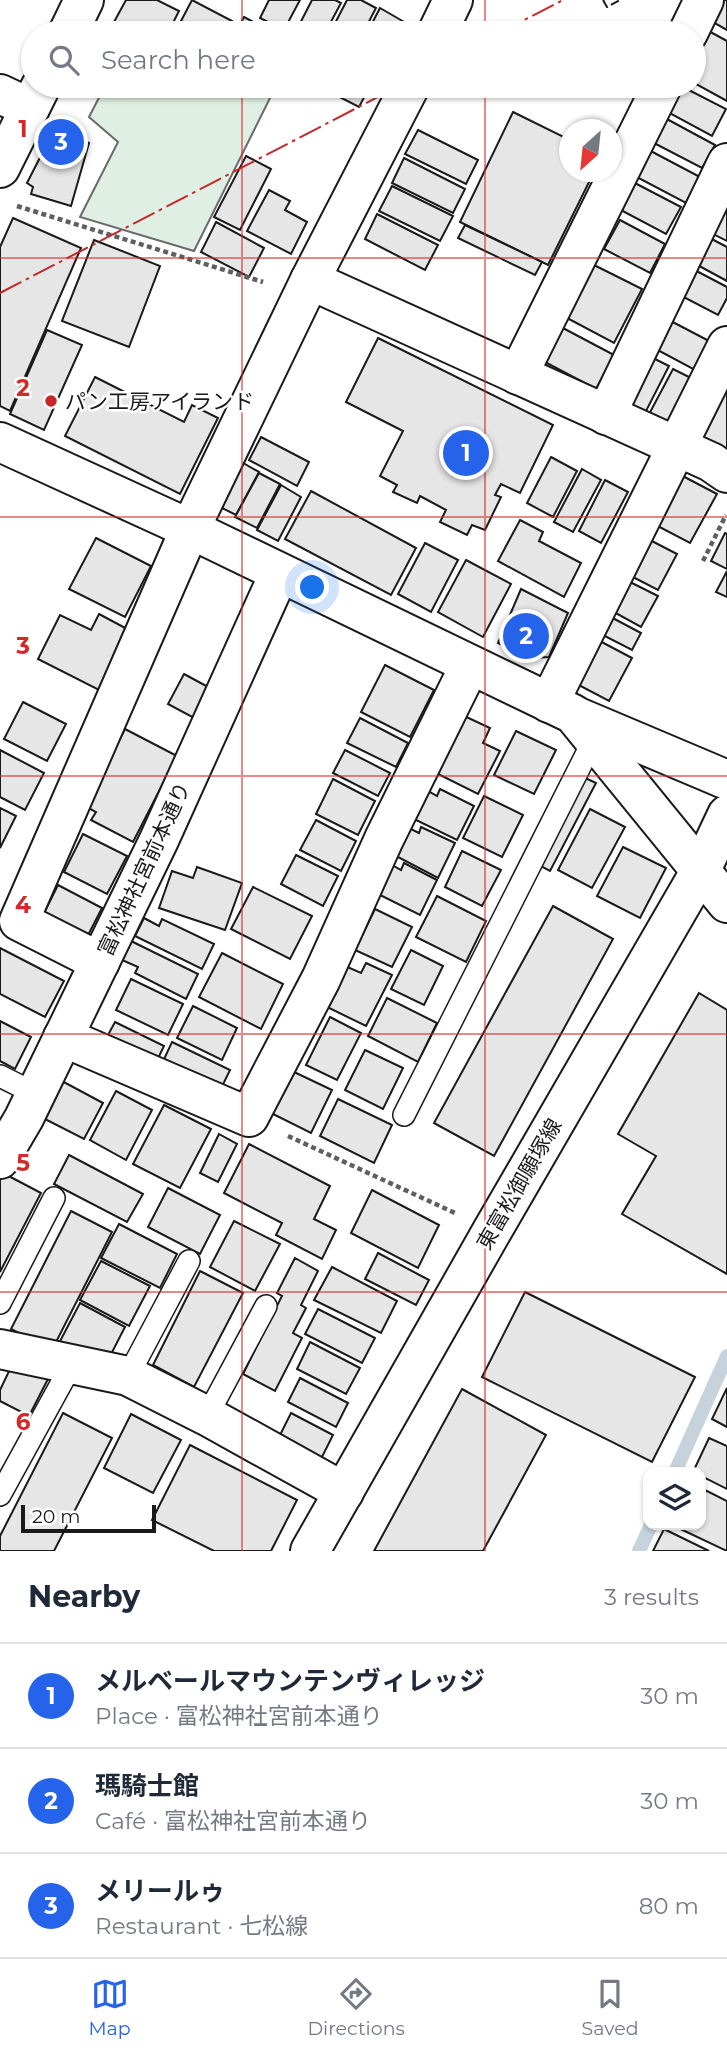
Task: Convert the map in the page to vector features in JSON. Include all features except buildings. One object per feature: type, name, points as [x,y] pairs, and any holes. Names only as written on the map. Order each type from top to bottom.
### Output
[{"type":"street","points":[[74,21],[85,0]]},
{"type":"street","points":[[694,21],[704,0]]},
{"type":"street","points":[[0,168],[23,98]]},
{"type":"street","points":[[100,962],[19,921],[190,529],[310,280],[404,98]]},
{"type":"street","points":[[518,376],[656,98]]},
{"type":"street","points":[[606,415],[727,163]]},
{"type":"street","points":[[310,280],[678,446],[727,473]]},
{"type":"street","points":[[572,719],[678,446],[727,346]]},
{"type":"street","points":[[0,442],[190,529],[470,664],[572,719],[727,780]]},
{"type":"street","name":"富松神社宮前本通り","points":[[0,1159],[36,1094],[159,840],[279,574]]},
{"type":"street","points":[[63,1037],[250,1117],[321,979],[384,839],[470,664]]},
{"type":"street","points":[[572,719],[727,903]]},
{"type":"street","name":"東富松御願塚線","points":[[310,1551],[701,870],[727,816]]},
{"type":"street","points":[[0,1349],[128,1376],[207,1416],[344,1492]]},
{"type":"lane","points":[[404,1115],[572,719]]},
{"type":"lane","points":[[0,1076],[36,1094]]},
{"type":"lane","points":[[0,1303],[54,1198]]},
{"type":"lane","points":[[128,1376],[189,1261]]},
{"type":"lane","points":[[207,1416],[266,1306]]},
{"type":"lane","points":[[0,1494],[72,1364]]},
{"type":"path","points":[[13,205],[289,290],[310,280]]},
{"type":"path","points":[[703,561],[727,514]]},
{"type":"path","points":[[250,1117],[492,1231]]},
{"type":"green space","points":[[99,98],[270,98],[194,251],[80,217],[118,142],[89,117]]},
{"type":"waterway","points":[[677,1467],[727,1356]]},
{"type":"waterway","points":[[639,1551],[649,1530]]},
{"type":"fence","points":[[603,0],[607,7],[620,0]]},
{"type":"power","points":[[522,21],[563,0]]},
{"type":"power","points":[[0,293],[376,98]]},
{"type":"place","name":"メリールゥ","points":[[61,142]]},
{"type":"place","name":"パン工房アイランド","points":[[51,401]]},
{"type":"place","name":"メルベールマウンテンヴィレッジ","points":[[466,453]]},
{"type":"place","name":"瑪騎士館","points":[[526,636]]}]
